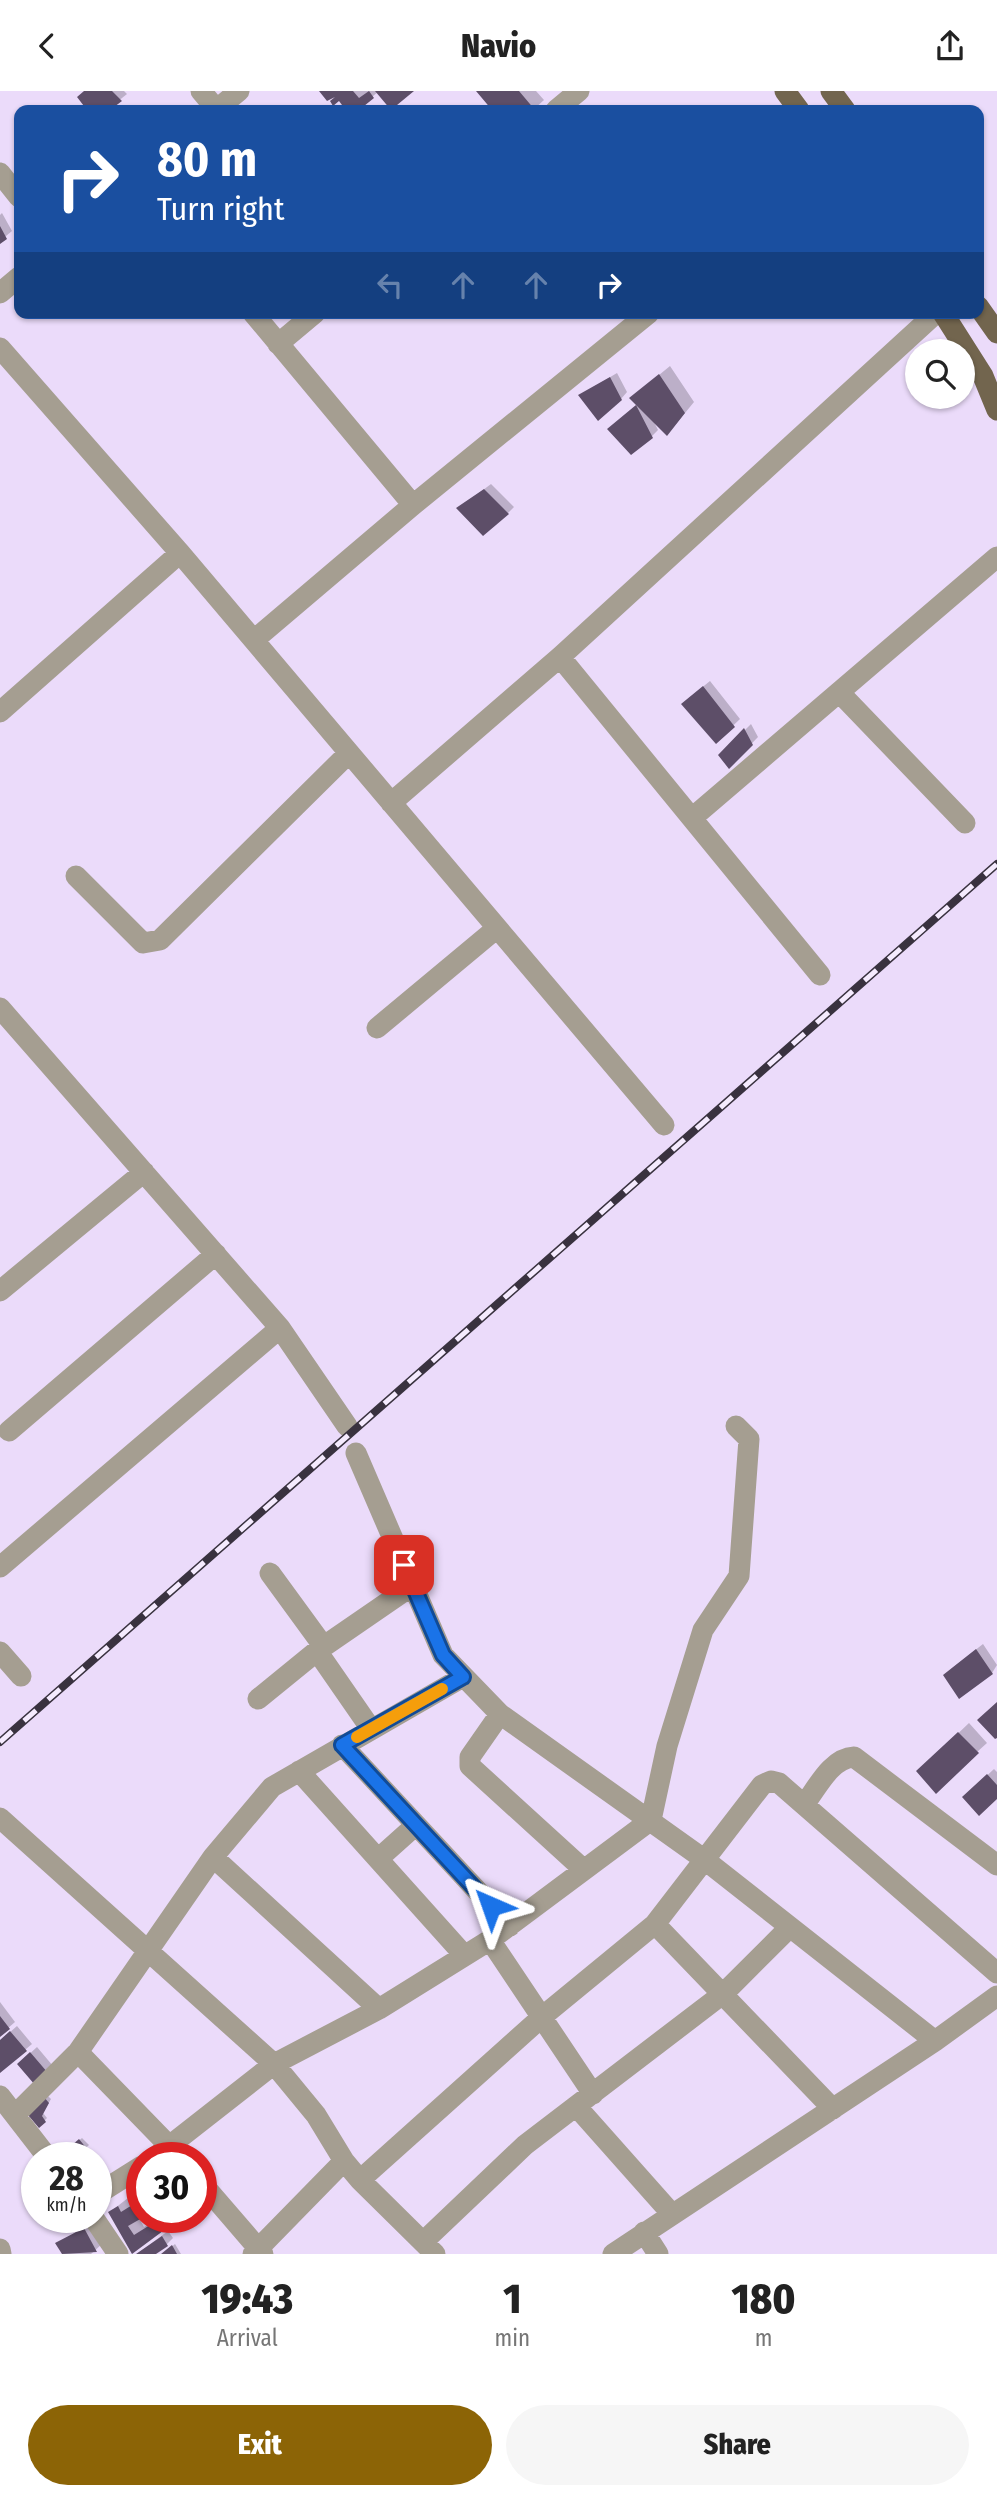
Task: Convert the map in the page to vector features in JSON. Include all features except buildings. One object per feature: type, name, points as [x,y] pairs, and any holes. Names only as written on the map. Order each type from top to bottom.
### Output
[{"type":"main road","points":[[984,315],[997,333]]},
{"type":"main road","points":[[947,319],[983,376],[997,409]]},
{"type":"street","points":[[201,91],[212,105]]},
{"type":"street","points":[[222,105],[239,91]]},
{"type":"street","points":[[562,105],[579,91]]},
{"type":"street","points":[[0,173],[14,191]]},
{"type":"street","points":[[0,293],[14,281]]},
{"type":"street","points":[[258,319],[413,505]]},
{"type":"street","points":[[278,344],[308,319]]},
{"type":"street","points":[[254,640],[413,505],[642,319]]},
{"type":"street","points":[[391,803],[560,657],[929,319]]},
{"type":"street","points":[[0,348],[180,553],[664,1125]]},
{"type":"street","points":[[0,712],[180,553]]},
{"type":"street","points":[[692,818],[997,557]]},
{"type":"street","points":[[560,657],[820,975]]},
{"type":"street","points":[[839,692],[965,823]]},
{"type":"street","points":[[76,876],[143,943],[160,940],[349,753]]},
{"type":"street","points":[[377,1028],[497,928]]},
{"type":"street","points":[[0,1008],[280,1328],[347,1426]]},
{"type":"street","points":[[0,1291],[144,1172]]},
{"type":"street","points":[[9,1431],[216,1254]]},
{"type":"street","points":[[0,1567],[280,1328]]},
{"type":"street","points":[[182,2142],[274,2064],[379,2009],[490,1940],[651,1820],[667,1746],[703,1630],[739,1576],[749,1439],[736,1426]]},
{"type":"street","points":[[356,1453],[443,1655],[463,1677],[500,1714],[705,1860],[935,2041]]},
{"type":"street","points":[[270,1573],[371,1729]]},
{"type":"street","points":[[258,1699],[320,1649],[413,1585]]},
{"type":"street","points":[[0,1652],[22,1676]]},
{"type":"street","points":[[15,2115],[78,2052],[213,1857],[272,1787],[463,1677]]},
{"type":"street","points":[[500,1714],[470,1756],[470,1766],[583,1869]]},
{"type":"street","points":[[342,1745],[510,1926]]},
{"type":"street","points":[[804,1805],[835,1763],[843,1757],[854,1757],[997,1865]]},
{"type":"street","points":[[299,1771],[464,1955]]},
{"type":"street","points":[[360,2180],[543,2016],[655,1924],[762,1785],[771,1780],[779,1783],[997,1973]]},
{"type":"street","points":[[0,1818],[274,2064],[316,2115],[344,2161],[360,2180],[429,2248],[525,2145],[724,1993],[789,1928]]},
{"type":"street","points":[[378,1859],[416,1825]]},
{"type":"street","points":[[213,1857],[379,2009]]},
{"type":"street","points":[[655,1924],[833,2109]]},
{"type":"street","points":[[490,1940],[543,2016],[584,2100],[671,2213]]},
{"type":"street","points":[[612,2254],[935,2041],[997,1996]]},
{"type":"street","points":[[78,2052],[157,2142]]},
{"type":"street","points":[[0,2096],[36,2142]]},
{"type":"street","points":[[217,2202],[258,2252],[344,2161]]},
{"type":"street","points":[[644,2232],[658,2254]]},
{"type":"street","points":[[104,2233],[118,2254]]},
{"type":"railway","points":[[0,1742],[997,864]]},
{"type":"slow traffic","points":[[357,1737],[442,1689]]},
{"type":"route","points":[[404,1565],[443,1655],[463,1677],[342,1745],[491,1906]]}]
